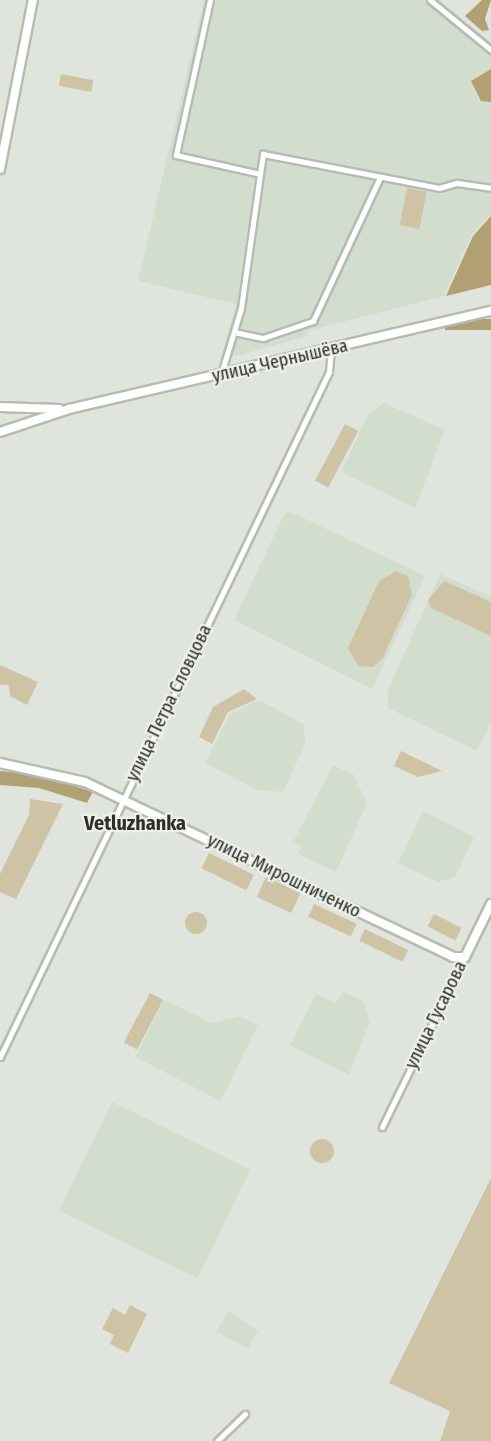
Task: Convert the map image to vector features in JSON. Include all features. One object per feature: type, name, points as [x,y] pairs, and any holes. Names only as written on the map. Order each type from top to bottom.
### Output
[{"type":"street","points":[[0,169],[33,0]]},
{"type":"street","points":[[210,0],[176,155],[260,174]]},
{"type":"street","points":[[430,0],[491,50]]},
{"type":"street","points":[[221,374],[234,332],[263,154],[438,188],[457,183],[491,188]]},
{"type":"street","points":[[234,332],[263,338],[313,321],[380,177]]},
{"type":"street","name":"улица Чернышёва","points":[[2,431],[69,409],[491,311]]},
{"type":"street","name":"улица Петра Словцова","points":[[0,1057],[329,372],[331,350]]},
{"type":"street","name":"улица Чернышёва","points":[[0,407],[14,411],[69,409]]},
{"type":"street","name":"улица Чернышёва","points":[[2,431],[16,424],[14,411]]},
{"type":"street","name":"улица Мирошниченко","points":[[0,763],[61,774],[122,799],[453,957],[465,957]]},
{"type":"street","name":"улица Гусарова","points":[[382,1127],[491,904]]},
{"type":"street","points":[[217,1441],[245,1414]]},
{"type":"shaded area","points":[[204,0],[425,0],[491,55],[491,214],[472,234],[444,296],[307,331],[308,336],[236,356],[223,351],[236,304],[138,281]]},
{"type":"shaded area","points":[[482,0],[491,0],[485,19],[489,30],[482,31],[465,16]]},
{"type":"shaded area","points":[[491,69],[491,102],[481,101],[471,81]]},
{"type":"shaded area","points":[[61,74],[93,80],[91,92],[59,86]]},
{"type":"shaded area","points":[[407,188],[427,192],[419,229],[400,225]]},
{"type":"shaded area","points":[[491,216],[491,285],[446,296],[473,236]]},
{"type":"shaded area","points":[[445,319],[491,319],[491,330],[445,330]]},
{"type":"shaded area","points":[[384,403],[445,430],[415,508],[341,472],[368,414]]},
{"type":"shaded area","points":[[345,424],[358,431],[328,488],[315,481]]},
{"type":"shaded area","points":[[291,512],[425,576],[372,689],[234,620],[285,513]]},
{"type":"shaded area","points":[[396,571],[408,576],[412,595],[382,659],[373,667],[358,666],[348,648],[379,581]]},
{"type":"shaded area","points":[[440,574],[491,597],[491,722],[477,751],[388,708],[387,692]]},
{"type":"shaded area","points":[[444,581],[491,602],[491,636],[431,608],[428,600]]},
{"type":"shaded area","points":[[0,665],[38,682],[27,705],[10,696],[9,685],[0,685]]},
{"type":"shaded area","points":[[244,689],[257,699],[228,712],[212,744],[199,737],[213,707]]},
{"type":"shaded area","points":[[260,700],[303,724],[306,742],[283,792],[257,790],[205,763],[230,714]]},
{"type":"shaded area","points":[[401,751],[442,771],[418,777],[394,766]]},
{"type":"shaded area","points":[[333,765],[353,774],[367,803],[336,872],[298,854],[302,846],[293,842]]},
{"type":"shaded area","points":[[0,771],[37,774],[93,792],[87,803],[39,788],[0,785]]},
{"type":"shaded area","points":[[30,799],[63,804],[16,899],[0,892],[0,874],[29,815]]},
{"type":"shaded area","points":[[423,811],[474,837],[455,877],[438,882],[398,863]]},
{"type":"shaded area","points":[[209,853],[254,875],[246,890],[202,868]]},
{"type":"shaded area","points":[[266,877],[300,893],[291,913],[257,897]]},
{"type":"shaded area","points":[[314,904],[357,924],[351,937],[308,917]]},
{"type":"shaded area","points":[[196,912],[204,915],[207,923],[204,931],[196,934],[188,931],[185,923],[188,915]]},
{"type":"shaded area","points":[[434,914],[462,928],[455,941],[428,926]]},
{"type":"shaded area","points":[[365,929],[408,950],[402,962],[359,941]]},
{"type":"shaded area","points":[[344,992],[363,1001],[370,1022],[349,1075],[290,1045],[316,994],[335,1002]]},
{"type":"shaded area","points":[[150,993],[163,1000],[137,1049],[124,1042]]},
{"type":"shaded area","points":[[164,1000],[212,1023],[239,1016],[258,1025],[221,1101],[135,1057]]},
{"type":"shaded area","points":[[112,1102],[250,1170],[197,1278],[59,1211]]},
{"type":"shaded area","points":[[322,1139],[327,1140],[333,1146],[333,1156],[327,1162],[322,1163],[317,1162],[311,1156],[310,1151],[311,1146],[317,1140]]},
{"type":"shaded area","points":[[491,1178],[491,1441],[440,1441],[450,1411],[389,1383]]},
{"type":"shaded area","points":[[130,1305],[147,1314],[128,1353],[110,1344],[114,1335],[102,1329],[113,1308],[125,1315]]},
{"type":"shaded area","points":[[229,1311],[258,1331],[248,1348],[216,1332]]},
{"type":"district","name":"Vetluzhanka","points":[[135,823]]}]
